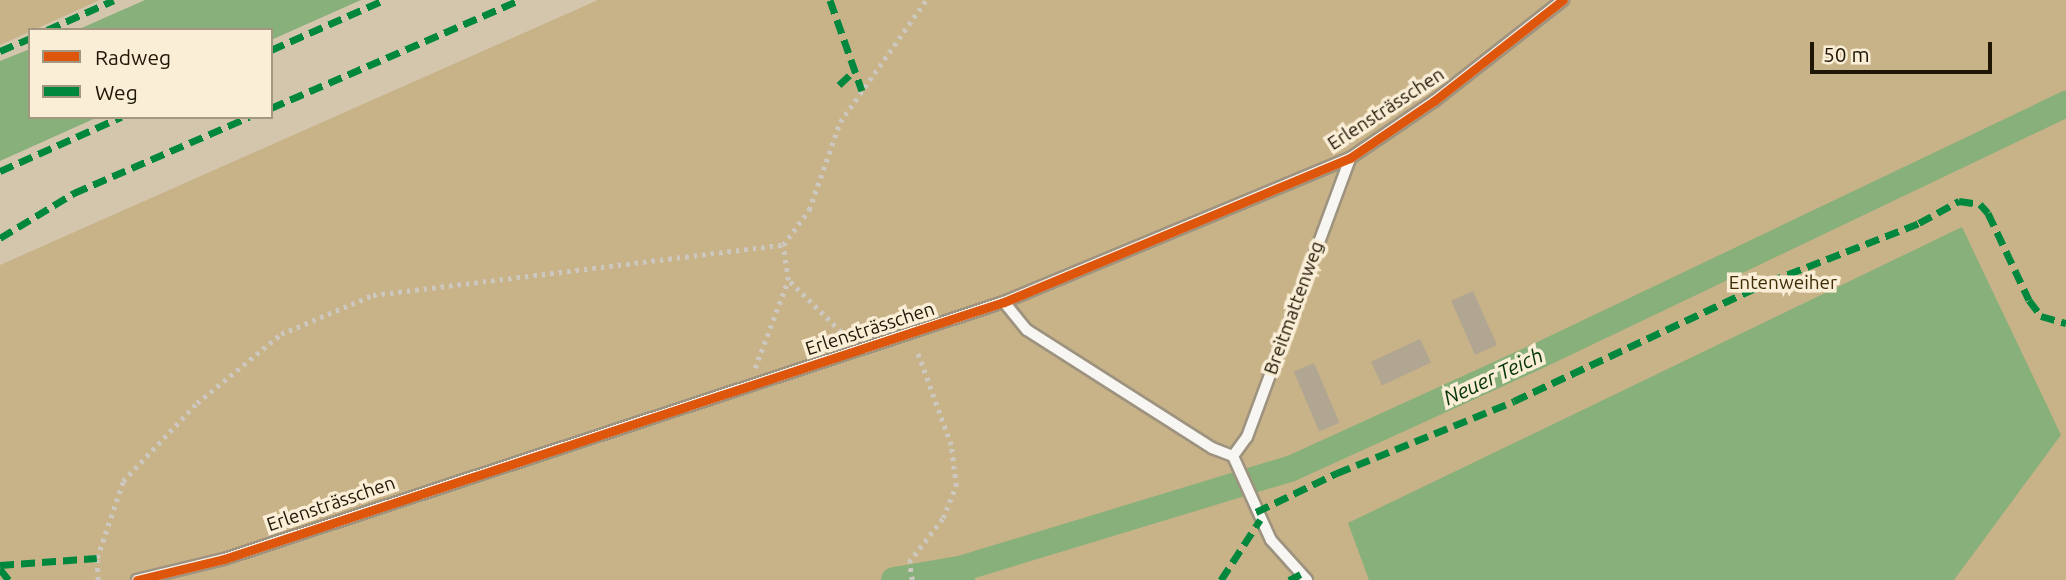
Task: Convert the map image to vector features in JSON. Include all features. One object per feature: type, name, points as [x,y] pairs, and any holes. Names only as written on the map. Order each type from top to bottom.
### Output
[{"type":"lane","name":"Erlensträsschen","points":[[137,580],[224,559],[911,335],[1004,302],[1350,158],[1434,101],[1563,0]]},
{"type":"lane","name":"Breitmattenweg","points":[[1233,456],[1247,437],[1350,158]]},
{"type":"lane","points":[[1004,302],[1027,330],[1212,448],[1233,456],[1271,540],[1307,580]]},
{"type":"path","points":[[748,387],[788,280],[783,245],[809,210],[840,122],[926,0]]},
{"type":"path","points":[[98,580],[97,558],[123,481],[197,403],[281,334],[373,295],[783,245]]},
{"type":"path","points":[[788,280],[860,351]]},
{"type":"path","points":[[911,335],[951,445],[956,486],[943,518],[909,562],[912,580]]},
{"type":"green space","points":[[0,0],[100,0],[38,28],[28,28],[28,32],[0,45]]},
{"type":"green space","points":[[598,0],[2066,0],[2066,580],[0,580],[0,265]]},
{"type":"shaded area","points":[[145,0],[361,0],[273,39],[273,28],[82,28]]},
{"type":"shaded area","points":[[28,50],[28,119],[94,119],[0,161],[0,61]]},
{"type":"shaded area","name":"Entenweiher","points":[[1962,227],[2061,435],[1954,580],[1369,580],[1348,523]]},
{"type":"building","points":[[1473,291],[1497,345],[1475,355],[1451,301]]},
{"type":"building","points":[[1420,339],[1431,363],[1382,385],[1371,362]]},
{"type":"building","points":[[1314,363],[1339,423],[1319,431],[1294,372]]},
{"type":"waterway","name":"Neuer Teich","points":[[894,580],[960,569],[1290,469],[1534,358],[2066,104]]},
{"type":"waterway","points":[[960,569],[971,580]]},
{"type":"marked path","points":[[51,28],[114,0]]},
{"type":"marked path","points":[[273,49],[384,0]]},
{"type":"marked path","points":[[273,107],[519,0]]},
{"type":"marked path","points":[[830,0],[862,91]]},
{"type":"marked path","points":[[0,51],[28,39]]},
{"type":"marked path","points":[[839,85],[855,70]]},
{"type":"marked path","points":[[0,171],[117,119]]},
{"type":"marked path","points":[[0,238],[74,193],[244,119]]},
{"type":"marked path","points":[[1256,512],[1337,473],[1514,401],[1768,282],[1919,223],[1959,201],[1980,204],[1988,213],[2029,300],[2041,316],[2066,323]]},
{"type":"marked path","points":[[1221,580],[1260,520]]},
{"type":"marked path","points":[[0,565],[97,558]]},
{"type":"marked path","points":[[0,569],[9,580]]},
{"type":"marked path","points":[[1289,580],[1301,574]]},
{"type":"cycle path","points":[[137,580],[224,559],[1004,302],[1350,158],[1434,101],[1563,0]]}]
